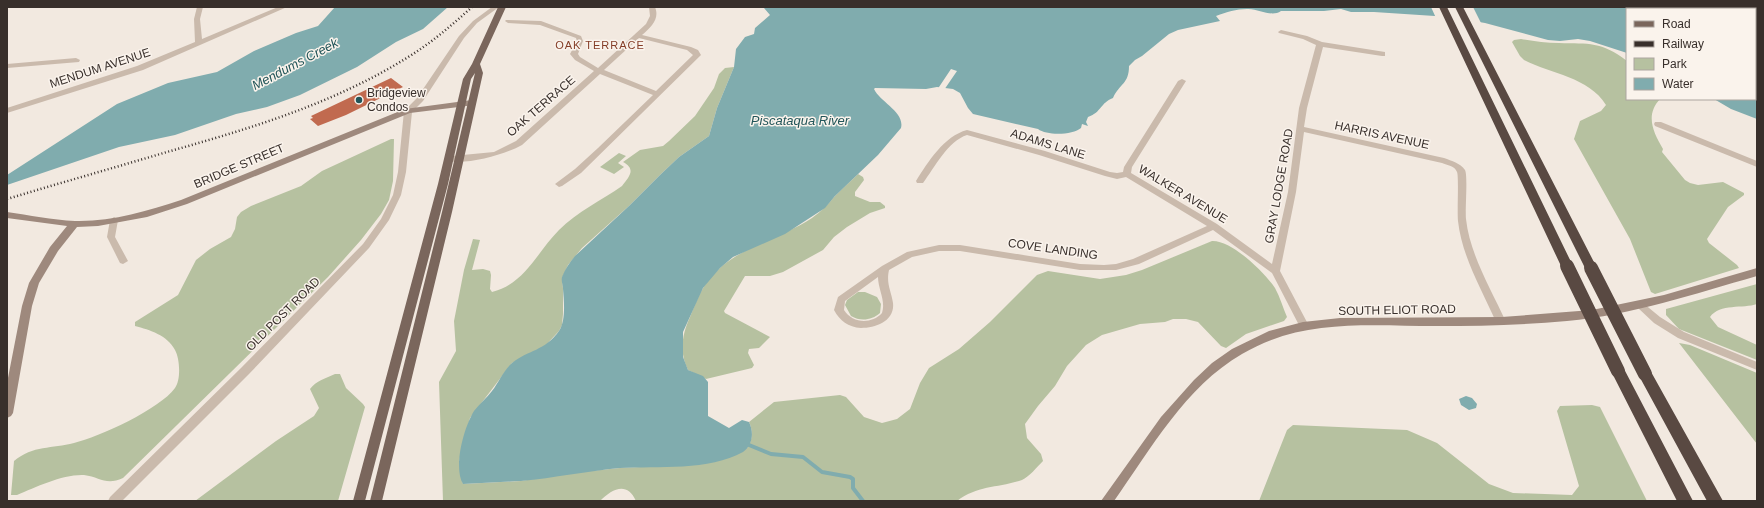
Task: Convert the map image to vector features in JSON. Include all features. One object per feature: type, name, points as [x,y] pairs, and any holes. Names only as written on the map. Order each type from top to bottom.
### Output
[{"type":"highway","points":[[1443,7],[1618,371],[1685,501]]},
{"type":"highway","points":[[1460,7],[1645,374],[1715,501]]},
{"type":"main road","points":[[359,501],[441,192],[467,79],[476,64],[502,7]]},
{"type":"main road","points":[[376,501],[460,158],[479,73],[476,64]]},
{"type":"main road","name":"BRIDGE STREET","points":[[7,215],[74,224],[144,215],[184,202],[408,111],[472,103]]},
{"type":"main road","points":[[7,413],[27,306],[34,283],[54,249],[74,224]]},
{"type":"main road","name":"SOUTH ELIOT ROAD","points":[[1107,501],[1178,404],[1203,378],[1236,353],[1256,342],[1280,332],[1304,326],[1360,323],[1501,322],[1610,312],[1757,272]]},
{"type":"street","points":[[199,43],[197,12],[200,7]]},
{"type":"street","name":"MENDUM AVENUE","points":[[7,111],[140,68],[284,7]]},
{"type":"street","name":"BRIDGE STREET","points":[[408,111],[420,99],[461,37],[476,22],[496,7]]},
{"type":"street","name":"OAK TERRACE","points":[[448,160],[493,154],[515,146],[638,36],[650,24],[653,10]]},
{"type":"street","name":"OAK TERRACE","points":[[508,21],[541,23],[575,35],[580,40],[574,54],[578,60],[600,71],[658,94]]},
{"type":"street","points":[[1281,32],[1305,37],[1320,44],[1382,54]]},
{"type":"street","points":[[559,184],[594,157],[693,60],[696,54],[694,51],[681,46],[638,36]]},
{"type":"street","name":"GRAY LODGE ROAD","points":[[1275,271],[1292,192],[1303,108],[1320,44]]},
{"type":"street","points":[[7,66],[76,60]]},
{"type":"street","name":"WALKER AVENUE","points":[[1182,81],[1128,167],[1127,174],[1214,226],[1275,271]]},
{"type":"street","name":"OLD POST ROAD","points":[[114,501],[333,281],[376,232],[392,207],[397,195],[402,172],[408,111]]},
{"type":"street","points":[[1658,124],[1757,164]]},
{"type":"street","name":"HARRIS AVENUE","points":[[1301,129],[1399,150],[1444,161],[1457,166],[1462,171],[1463,227],[1475,265],[1501,322]]},
{"type":"street","name":"ADAMS LANE","points":[[920,181],[958,135],[970,132],[1108,174],[1117,176],[1127,174]]},
{"type":"street","points":[[114,220],[111,237],[123,261]]},
{"type":"street","name":"COVE LANDING","points":[[885,268],[882,281],[888,303],[885,316],[872,324],[863,325],[848,322],[839,310],[840,300],[885,268],[910,254],[939,248],[960,248],[1080,267],[1116,267],[1136,262],[1214,226]]},
{"type":"street","points":[[1275,271],[1304,326]]},
{"type":"street","points":[[1640,305],[1657,320],[1681,335],[1757,366]]},
{"type":"green space","points":[[1521,39],[1549,43],[1579,43],[1594,45],[1610,50],[1626,60],[1626,100],[1659,100],[1653,111],[1652,124],[1663,149],[1662,152],[1685,180],[1698,185],[1723,182],[1744,193],[1744,195],[1728,207],[1707,239],[1709,243],[1739,268],[1655,294],[1651,292],[1630,239],[1574,139],[1580,121],[1601,111],[1606,105],[1590,88],[1580,82],[1524,60],[1512,42],[1514,40]]},
{"type":"green space","points":[[734,67],[717,108],[709,136],[679,157],[630,205],[582,248],[568,265],[562,278],[563,314],[562,325],[559,331],[545,346],[512,363],[470,418],[459,461],[463,484],[521,481],[570,473],[620,468],[702,464],[711,462],[747,448],[752,435],[749,422],[774,402],[840,395],[846,397],[864,417],[882,423],[897,419],[910,409],[920,383],[929,368],[959,349],[990,322],[1037,275],[1048,271],[1100,279],[1126,275],[1142,270],[1212,241],[1220,242],[1238,251],[1264,274],[1275,288],[1287,317],[1284,321],[1246,334],[1226,348],[1221,346],[1198,322],[1186,319],[1173,319],[1165,322],[1140,324],[1102,335],[1086,345],[1067,366],[1055,386],[1025,424],[1027,438],[1041,454],[1043,461],[1025,479],[1013,483],[981,489],[957,501],[636,501],[628,491],[619,489],[609,493],[600,501],[443,501],[439,382],[456,351],[454,321],[464,270],[473,239],[480,240],[472,270],[483,269],[490,271],[490,289],[492,292],[513,282],[530,266],[559,230],[582,212],[622,186],[631,170],[623,162],[640,150],[663,146],[669,141],[695,116],[714,88],[719,74],[725,68]]},
{"type":"green space","points":[[391,139],[394,139],[393,181],[389,200],[381,214],[361,240],[328,277],[123,478],[107,481],[90,476],[76,475],[50,482],[17,495],[11,495],[14,461],[21,456],[28,452],[43,448],[66,445],[98,435],[143,413],[156,405],[175,388],[178,380],[179,369],[177,354],[172,345],[158,334],[135,326],[135,322],[178,295],[196,260],[210,249],[231,237],[235,229],[237,217],[241,212],[251,206],[301,186],[322,171]]},
{"type":"green space","points":[[619,153],[626,156],[618,163],[624,167],[614,174],[600,167]]},
{"type":"green space","points":[[858,174],[863,177],[864,180],[855,192],[855,196],[870,202],[880,202],[885,206],[885,208],[870,213],[847,227],[834,237],[823,250],[783,272],[770,276],[745,276],[724,311],[725,313],[770,337],[759,348],[749,349],[748,353],[754,365],[752,368],[706,379],[688,370],[683,357],[683,337],[695,304],[707,282],[729,260],[742,252],[799,226],[812,218]]},
{"type":"green space","points":[[1757,284],[1757,304],[1726,308],[1714,313],[1710,317],[1718,327],[1757,345],[1757,360],[1679,329],[1666,315],[1666,309]]},
{"type":"green space","points":[[858,292],[865,292],[877,297],[881,304],[880,313],[874,317],[862,320],[851,316],[845,305],[847,300]]},
{"type":"green space","points":[[1679,343],[1690,345],[1757,373],[1757,444]]},
{"type":"green space","points":[[335,374],[340,374],[346,388],[365,407],[338,501],[195,501],[276,441],[314,416],[319,408],[310,389],[318,382]]},
{"type":"green space","points":[[1592,405],[1600,407],[1647,501],[1259,501],[1287,430],[1293,425],[1407,430],[1437,443],[1489,484],[1513,493],[1572,495],[1579,486],[1557,411],[1560,406]]},
{"type":"water","name":"Mendums Creek","points":[[335,7],[448,7],[423,29],[396,42],[357,67],[300,95],[267,107],[236,114],[175,135],[119,147],[7,185],[7,175],[117,104],[168,83],[217,72],[254,51],[296,33],[318,26]]},
{"type":"water","name":"Piscataqua River","points":[[761,7],[1757,7],[1757,119],[1731,109],[1716,100],[1756,100],[1756,8],[1626,8],[1626,53],[1590,41],[1578,39],[1560,41],[1548,40],[1485,23],[1450,17],[1351,12],[1341,9],[1324,11],[1281,11],[1273,14],[1251,9],[1235,10],[1216,16],[1220,21],[1178,30],[1169,34],[1129,66],[1129,72],[1126,80],[1113,98],[1106,102],[1096,113],[1088,117],[1086,122],[1088,126],[1082,124],[1081,128],[1077,130],[1060,134],[1047,133],[1038,129],[973,114],[960,93],[953,89],[937,87],[926,89],[875,88],[874,89],[877,94],[896,112],[901,122],[901,128],[878,155],[835,196],[825,208],[785,234],[733,257],[720,268],[703,288],[683,332],[683,357],[688,370],[703,376],[708,382],[708,416],[729,428],[742,420],[749,422],[751,426],[751,442],[743,452],[730,458],[699,465],[620,468],[521,481],[463,484],[460,477],[459,458],[463,437],[474,411],[490,394],[506,369],[512,363],[548,343],[559,331],[563,322],[564,311],[562,277],[575,256],[679,157],[709,136],[717,108],[734,67],[736,49],[745,37],[754,34],[755,28],[770,15],[764,8]]},
{"type":"water","points":[[1466,396],[1472,398],[1477,404],[1476,408],[1469,410],[1461,405],[1459,399]]},
{"type":"pier","points":[[1431,7],[1473,7],[1482,25],[1436,18]]},
{"type":"pier","points":[[951,69],[957,71],[944,90],[937,90]]},
{"type":"building","name":"Bridgeview Condos","points":[[391,78],[403,87],[346,115],[318,126],[310,119],[313,118],[311,116]]},
{"type":"waterway","points":[[749,445],[771,454],[803,457],[822,472],[850,477],[853,479],[853,488],[863,501]]},
{"type":"railway","points":[[7,199],[229,134],[289,114],[319,102],[349,89],[405,59],[440,34],[472,7]]},
{"type":"place","name":"Bridgeview Condos","points":[[359,100]]},
{"type":"district","name":"OAK TERRACE","points":[[600,45]]}]
